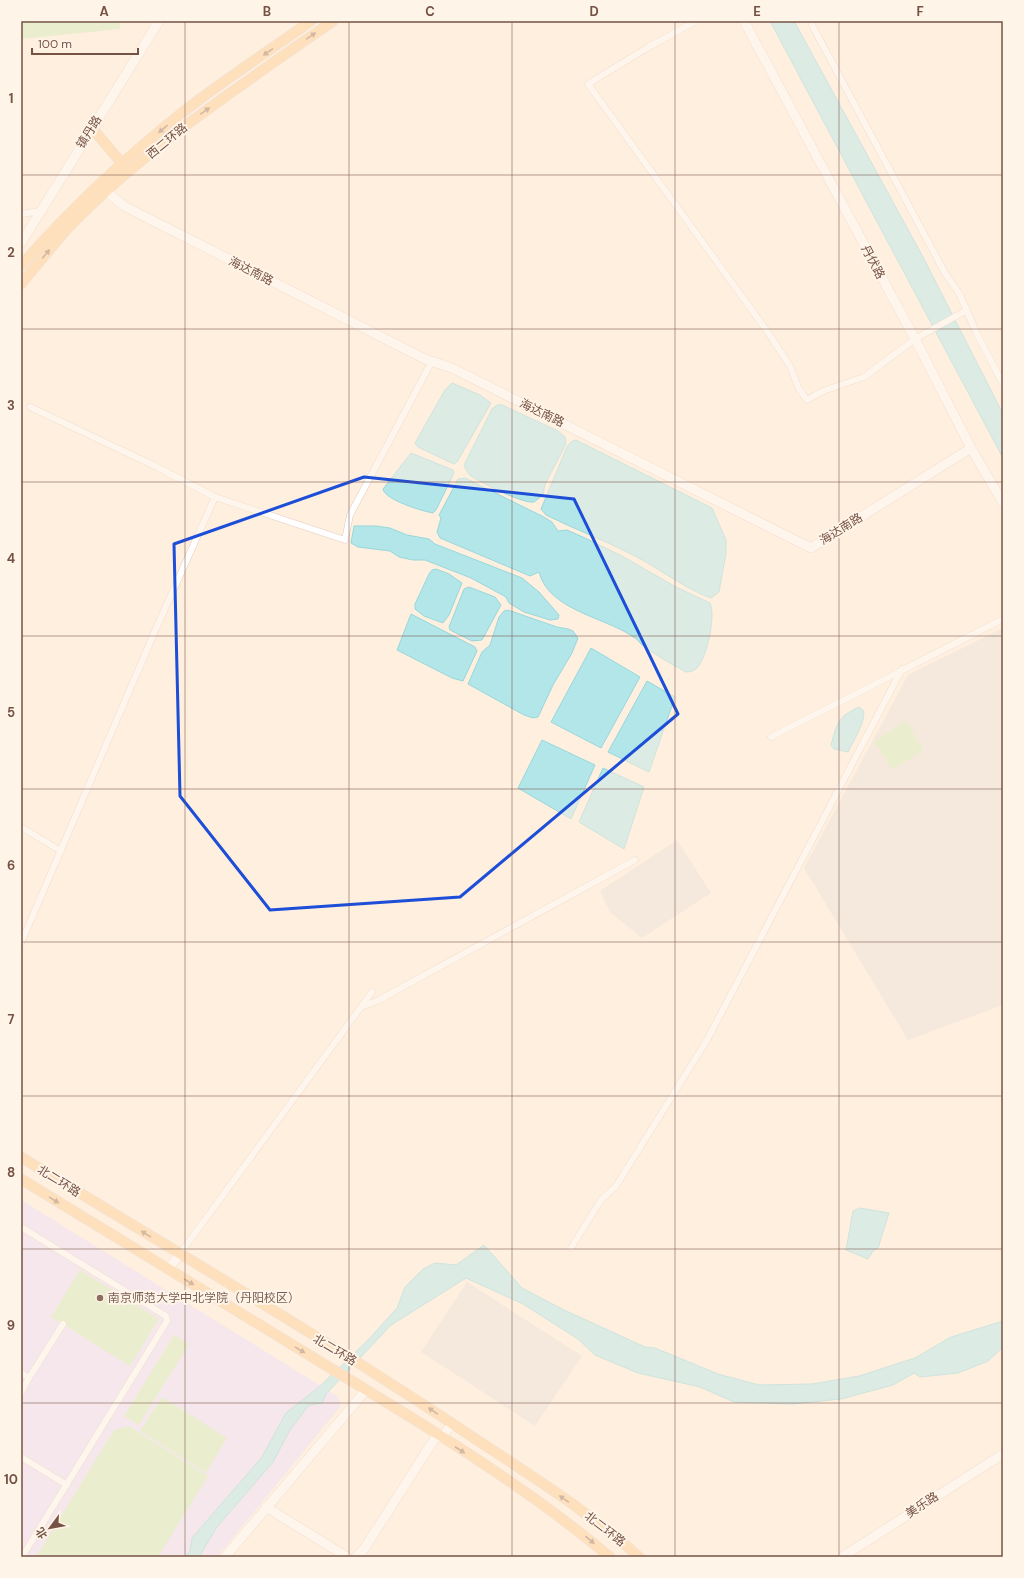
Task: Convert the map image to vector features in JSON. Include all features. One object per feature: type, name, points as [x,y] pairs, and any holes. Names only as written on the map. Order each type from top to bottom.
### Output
[{"type":"main road","name":"西二环路","points":[[21,266],[61,220],[122,163],[184,112],[311,21]]},
{"type":"main road","name":"西二环路","points":[[21,284],[65,232],[129,172],[192,121],[333,21]]},
{"type":"main road","points":[[92,128],[129,172]]},
{"type":"main road","name":"北二环路","points":[[21,1158],[358,1364],[452,1424],[594,1520],[639,1557]]},
{"type":"main road","name":"北二环路","points":[[21,1179],[366,1390],[535,1500],[582,1534],[610,1557]]},
{"type":"street","name":"镇丹路","points":[[21,243],[159,21]]},
{"type":"street","points":[[696,21],[646,48],[588,84],[767,331],[790,366],[798,387],[807,400],[823,391],[864,377],[915,339],[964,312]]},
{"type":"street","name":"丹伏路","points":[[744,21],[915,339],[971,448],[1003,503]]},
{"type":"street","points":[[812,25],[1003,384]]},
{"type":"street","name":"海达南路","points":[[107,192],[131,210],[432,361],[452,368],[812,548],[971,448]]},
{"type":"street","points":[[21,214],[41,211]]},
{"type":"street","points":[[30,407],[215,496],[346,540],[350,515],[432,361]]},
{"type":"street","points":[[21,943],[155,631],[215,496]]},
{"type":"street","points":[[771,737],[902,669],[1003,619]]},
{"type":"street","points":[[571,1248],[601,1200],[616,1186],[707,1040],[902,669]]},
{"type":"street","points":[[21,827],[60,851]]},
{"type":"street","points":[[361,1007],[377,1001],[635,860]]},
{"type":"street","points":[[168,1269],[372,992]]},
{"type":"street","points":[[21,1227],[166,1316],[167,1321],[22,1557]]},
{"type":"street","points":[[21,1392],[63,1324]]},
{"type":"street","points":[[21,1373],[29,1378]]},
{"type":"street","points":[[226,1557],[266,1507],[366,1390]]},
{"type":"street","points":[[356,1557],[364,1549],[439,1437],[452,1424]]},
{"type":"street","name":"美乐路","points":[[842,1557],[1003,1454]]},
{"type":"street","points":[[21,1457],[66,1485]]},
{"type":"street","points":[[266,1507],[347,1557]]},
{"type":"highlighted area","points":[[364,477],[574,499],[678,714],[460,897],[270,910],[180,796],[174,544]]},
{"type":"shaded area","points":[[1003,628],[1003,1005],[908,1040],[804,868],[908,675]]},
{"type":"shaded area","points":[[677,840],[711,893],[642,938],[610,912],[600,891]]},
{"type":"shaded area","name":"南京师范大学中北学院（丹阳校区）","points":[[21,1200],[337,1396],[340,1407],[217,1557],[21,1557]]},
{"type":"shaded area","points":[[467,1282],[582,1356],[535,1426],[421,1352]]},
{"type":"green space","points":[[21,21],[120,21],[120,29],[21,39]]},
{"type":"green space","points":[[906,721],[924,750],[892,770],[874,741]]},
{"type":"green space","points":[[80,1270],[159,1319],[130,1366],[51,1317]]},
{"type":"green space","points":[[174,1335],[189,1344],[139,1425],[124,1416]]},
{"type":"green space","points":[[162,1397],[227,1438],[206,1473],[140,1431]]},
{"type":"green space","points":[[129,1426],[208,1476],[158,1557],[36,1557],[114,1430]]},
{"type":"water","points":[[770,21],[794,21],[923,257],[1003,414],[1003,458]]},
{"type":"water","points":[[452,383],[480,395],[491,403],[457,462],[454,464],[418,447],[415,443],[445,390]]},
{"type":"water","points":[[497,405],[502,405],[558,431],[565,437],[566,444],[545,484],[543,495],[534,502],[521,500],[476,479],[470,475],[464,465],[492,409]]},
{"type":"water","points":[[576,440],[712,508],[726,540],[726,553],[719,592],[711,598],[701,594],[633,555],[546,515],[541,509],[567,447],[571,442]]},
{"type":"water","points":[[411,453],[453,470],[454,473],[436,510],[433,513],[397,501],[385,493],[383,489]]},
{"type":"water","points":[[465,478],[542,516],[552,522],[558,531],[567,530],[585,538],[622,556],[676,587],[710,603],[712,617],[710,636],[701,663],[697,668],[686,672],[657,656],[641,644],[636,638],[566,604],[554,596],[545,585],[539,572],[530,576],[440,538],[437,532],[441,518],[439,515],[458,479]]},
{"type":"water","points":[[354,526],[376,526],[390,528],[407,535],[429,539],[435,544],[522,578],[539,592],[559,615],[558,619],[550,620],[524,612],[509,603],[506,597],[471,578],[425,560],[413,560],[399,557],[390,551],[358,547],[351,543]]},
{"type":"water","points":[[436,569],[449,574],[462,583],[449,615],[443,623],[424,616],[415,609],[415,604],[429,574],[432,570]]},
{"type":"water","points":[[469,587],[495,597],[501,605],[482,640],[472,641],[450,630],[449,627],[464,589]]},
{"type":"water","points":[[508,610],[573,631],[578,638],[572,653],[553,685],[538,717],[533,718],[524,715],[468,684],[482,652],[490,645],[499,617],[504,611]]},
{"type":"water","points":[[411,614],[475,647],[477,651],[463,681],[452,678],[397,650]]},
{"type":"water","points":[[591,648],[640,677],[601,748],[551,722]]},
{"type":"water","points":[[647,681],[675,697],[649,772],[608,752]]},
{"type":"water","points":[[859,707],[864,711],[864,717],[848,752],[834,749],[831,745],[839,722],[846,714]]},
{"type":"water","points":[[542,740],[595,765],[571,819],[518,788]]},
{"type":"water","points":[[603,768],[644,787],[624,849],[579,822]]},
{"type":"water","points":[[860,1208],[889,1213],[878,1248],[873,1251],[868,1259],[846,1250],[853,1211]]},
{"type":"water","points":[[484,1245],[522,1288],[562,1309],[645,1347],[655,1348],[718,1374],[759,1385],[812,1384],[859,1376],[915,1358],[951,1337],[1003,1321],[1003,1347],[988,1361],[958,1373],[920,1377],[914,1373],[893,1385],[841,1399],[792,1404],[734,1402],[700,1387],[638,1373],[595,1355],[578,1339],[523,1304],[466,1278],[391,1325],[326,1394],[322,1403],[309,1405],[290,1430],[273,1462],[217,1527],[199,1557],[185,1557],[190,1551],[192,1538],[262,1457],[286,1413],[319,1387],[368,1340],[397,1308],[405,1287],[423,1269],[435,1263],[456,1265]]},
{"type":"place","name":"南京师范大学中北学院（丹阳校区）","points":[[100,1298]]}]
